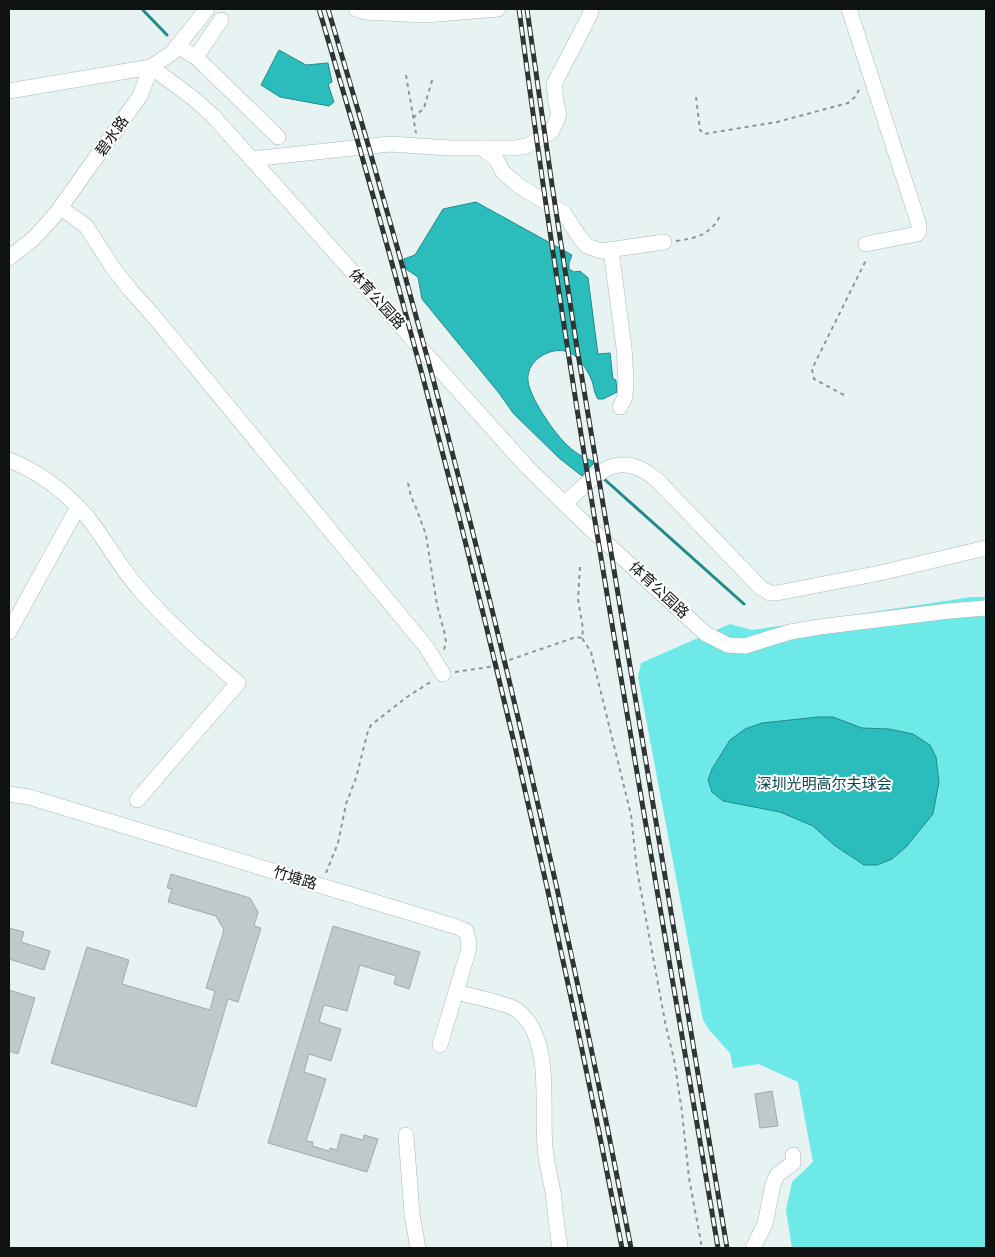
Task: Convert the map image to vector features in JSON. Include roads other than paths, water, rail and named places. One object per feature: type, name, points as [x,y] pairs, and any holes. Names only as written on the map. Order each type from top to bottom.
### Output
[{"type":"street","points":[[9,91],[151,67],[172,53],[207,9]]},
{"type":"street","points":[[356,9],[365,12],[425,15],[498,9]]},
{"type":"street","points":[[252,159],[390,144],[482,148],[527,146],[552,131],[559,115],[554,84],[590,16],[590,9]]},
{"type":"street","points":[[849,9],[919,226],[919,231],[916,234],[870,243]]},
{"type":"street","points":[[196,57],[221,20]]},
{"type":"street","points":[[177,46],[196,57],[278,137]]},
{"type":"street","name":"体育公园路","points":[[151,67],[203,106],[527,467],[706,634],[728,645],[745,646],[790,632],[819,626],[986,608]]},
{"type":"street","name":"碧水路","points":[[9,258],[34,238],[61,208],[140,96],[151,67]]},
{"type":"street","points":[[482,148],[496,159],[503,172],[519,186],[564,213],[587,246],[602,251],[664,242]]},
{"type":"street","points":[[61,208],[86,226],[132,292],[291,482],[434,658],[443,674]]},
{"type":"street","points":[[610,250],[624,348],[625,397],[620,407]]},
{"type":"street","points":[[9,460],[42,477],[78,507],[154,607],[191,643],[238,683],[137,800]]},
{"type":"street","points":[[564,503],[610,466],[622,464],[638,468],[649,474],[761,588],[770,593],[880,573],[986,548]]},
{"type":"street","points":[[9,632],[78,507]]},
{"type":"street","name":"竹塘路","points":[[9,794],[29,797],[457,927],[466,932],[469,937],[468,952],[440,1044]]},
{"type":"street","points":[[456,992],[516,1008],[526,1017],[535,1035],[540,1050],[544,1081],[545,1148],[560,1248]]},
{"type":"street","points":[[406,1135],[412,1214],[418,1248]]},
{"type":"street","points":[[753,1248],[765,1224],[773,1184],[777,1174],[793,1163],[793,1155]]},
{"type":"waterway","points":[[142,9],[167,35]]},
{"type":"waterway","points":[[603,478],[744,604]]},
{"type":"railway","points":[[319,9],[364,162],[406,316],[486,625],[558,935],[622,1248]]},
{"type":"railway","points":[[328,9],[416,316],[496,624],[567,935],[631,1248]]},
{"type":"railway","points":[[519,9],[563,320],[718,1248]]},
{"type":"railway","points":[[527,9],[577,348],[727,1248]]},
{"type":"park label","name":"深圳光明高尔夫球会","points":[[824,784]]}]
